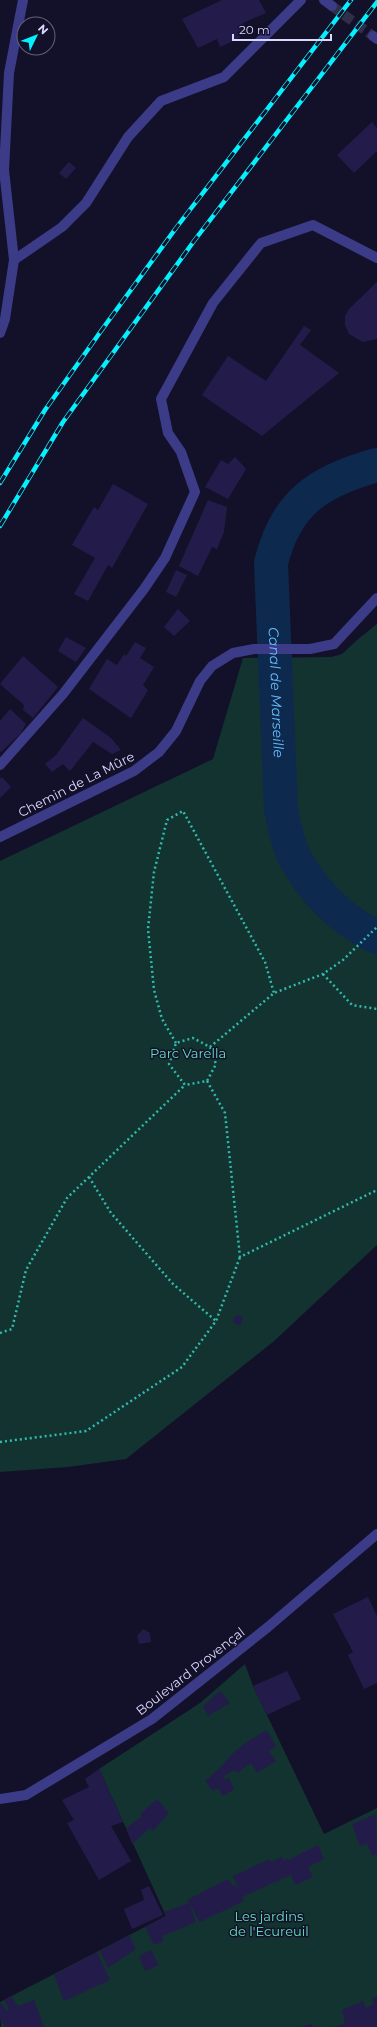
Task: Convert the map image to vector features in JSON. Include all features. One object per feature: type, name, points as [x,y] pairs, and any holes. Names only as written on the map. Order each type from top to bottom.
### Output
[{"type":"street","points":[[0,333],[5,319],[14,260],[4,170],[9,73],[23,0]]},
{"type":"street","points":[[14,260],[62,227],[86,203],[128,137],[161,101],[224,77],[302,0]]},
{"type":"street","points":[[0,765],[63,694],[144,589],[168,551],[195,492],[181,452],[168,433],[161,399],[214,303],[261,243],[313,225],[377,258]]},
{"type":"street","name":"Chemin de La Mûre","points":[[0,837],[134,771],[159,752],[176,731],[187,705],[200,681],[212,666],[234,654],[254,649],[310,649],[334,644],[377,598]]},
{"type":"street","name":"Boulevard Provençal","points":[[0,1799],[26,1795],[152,1719],[268,1626],[377,1534]]},
{"type":"path","points":[[185,1084],[169,1064],[176,1043],[162,1019],[154,990],[148,929],[154,872],[167,820],[183,811],[265,962],[274,993]]},
{"type":"path","points":[[210,1047],[274,993],[323,974],[343,960],[377,927]]},
{"type":"path","points":[[323,974],[352,1005],[377,1009]]},
{"type":"path","points":[[176,1043],[193,1038],[210,1047],[216,1064],[207,1081]]},
{"type":"path","points":[[0,1334],[12,1328],[26,1270],[67,1198],[185,1084],[207,1081]]},
{"type":"path","points":[[0,1442],[86,1431],[182,1367],[216,1321],[240,1257],[225,1113],[207,1081]]},
{"type":"path","points":[[89,1178],[111,1213],[173,1284],[216,1321]]},
{"type":"path","points":[[240,1257],[377,1190]]},
{"type":"green space","name":"Parc Varella","points":[[377,624],[377,1245],[273,1342],[126,1459],[68,1467],[0,1472],[0,861],[213,759],[243,658],[331,657],[342,654]]},
{"type":"green space","name":"Les jardins de l'Ecureuil","points":[[245,1664],[253,1686],[324,1834],[377,1808],[377,2027],[1,2027],[0,2002],[166,1916],[99,1769],[200,1703]]},
{"type":"building","points":[[222,0],[259,0],[266,13],[243,23],[246,30],[239,38],[220,47],[217,39],[198,48],[182,19]]},
{"type":"building","points":[[372,122],[377,128],[377,151],[354,173],[337,155]]},
{"type":"building","points":[[69,162],[76,168],[66,179],[59,173]]},
{"type":"building","points":[[377,282],[377,339],[363,342],[349,334],[345,325],[345,316],[349,309]]},
{"type":"building","points":[[304,326],[311,330],[300,345],[339,373],[262,436],[202,395],[228,356],[266,381]]},
{"type":"building","points":[[235,457],[246,469],[228,499],[205,487],[221,460],[228,464]]},
{"type":"building","points":[[113,484],[148,504],[112,568],[108,565],[88,601],[74,594],[95,558],[72,545],[94,507],[98,510]]},
{"type":"building","points":[[208,500],[227,507],[224,532],[217,549],[212,547],[198,576],[179,566]]},
{"type":"building","points":[[176,570],[187,575],[176,597],[166,592]]},
{"type":"building","points":[[178,609],[190,621],[174,636],[164,627]]},
{"type":"building","points":[[66,637],[86,648],[76,662],[58,651]]},
{"type":"building","points":[[135,642],[146,648],[140,658],[154,667],[143,685],[148,690],[131,718],[89,689],[107,659],[117,665],[124,654],[126,656]]},
{"type":"building","points":[[23,656],[58,687],[33,718],[23,710],[24,705],[0,684]]},
{"type":"building","points":[[10,709],[26,724],[20,734],[0,753],[0,721]]},
{"type":"building","points":[[83,718],[111,738],[121,750],[112,754],[93,742],[70,771],[63,764],[52,772],[45,764],[56,755]]},
{"type":"building","points":[[2,777],[11,787],[0,798],[0,779]]},
{"type":"building","points":[[239,1315],[243,1318],[241,1324],[236,1325],[233,1321],[235,1316]]},
{"type":"building","points":[[368,1597],[377,1616],[377,1683],[364,1689],[348,1655],[353,1652],[333,1614]]},
{"type":"building","points":[[143,1629],[150,1633],[151,1642],[139,1644],[137,1636]]},
{"type":"building","points":[[287,1671],[301,1699],[267,1715],[253,1686]]},
{"type":"building","points":[[220,1691],[230,1703],[208,1716],[203,1706]]},
{"type":"building","points":[[267,1730],[276,1746],[269,1751],[276,1761],[257,1773],[251,1763],[237,1773],[234,1770],[223,1777],[225,1779],[229,1778],[234,1789],[223,1796],[218,1788],[213,1791],[205,1781],[245,1743]]},
{"type":"building","points":[[99,1769],[123,1822],[111,1826],[131,1861],[99,1880],[67,1823],[74,1820],[62,1800],[89,1787],[85,1779]]},
{"type":"building","points":[[157,1799],[169,1813],[153,1831],[150,1828],[132,1844],[126,1828],[141,1817],[141,1813]]},
{"type":"building","points":[[376,1814],[377,1854],[372,1856],[367,1844],[360,1846],[352,1824]]},
{"type":"building","points":[[318,1845],[324,1859],[308,1867],[313,1877],[295,1885],[291,1875],[242,1897],[244,1901],[200,1922],[187,1900],[228,1879],[233,1886],[236,1885],[241,1895],[233,1876],[270,1859],[271,1862],[282,1857],[283,1861],[287,1858],[288,1860]]},
{"type":"building","points":[[149,1886],[163,1915],[132,1929],[124,1909],[144,1900],[141,1890]]},
{"type":"building","points":[[189,1903],[196,1922],[163,1936],[163,1942],[154,1945],[145,1927],[166,1916],[164,1912]]},
{"type":"building","points":[[129,1935],[136,1949],[108,1968],[100,1951]]},
{"type":"building","points":[[151,1950],[159,1965],[145,1971],[139,1956]]},
{"type":"building","points":[[97,1952],[110,1980],[64,2001],[54,1975]]},
{"type":"building","points":[[11,1996],[18,2006],[34,2000],[44,2027],[5,2027],[0,2019],[0,2002],[7,2011],[9,2009],[4,2000]]},
{"type":"building","points":[[377,1996],[377,2027],[334,2027],[345,2023],[342,2010],[363,2001],[366,2008],[374,2004],[371,1999]]},
{"type":"building","points":[[311,2023],[313,2027],[302,2027]]},
{"type":"waterway","name":"Canal de Marseille","points":[[377,465],[338,478],[308,497],[296,509],[286,524],[277,542],[271,563],[281,810],[287,838],[300,867],[328,903],[352,922],[377,937]]},
{"type":"tunnel","points":[[332,6],[373,36]]},
{"type":"railway","points":[[0,483],[45,410],[101,331],[176,228],[351,0]]},
{"type":"railway","points":[[0,526],[63,422],[194,241],[377,2]]}]
